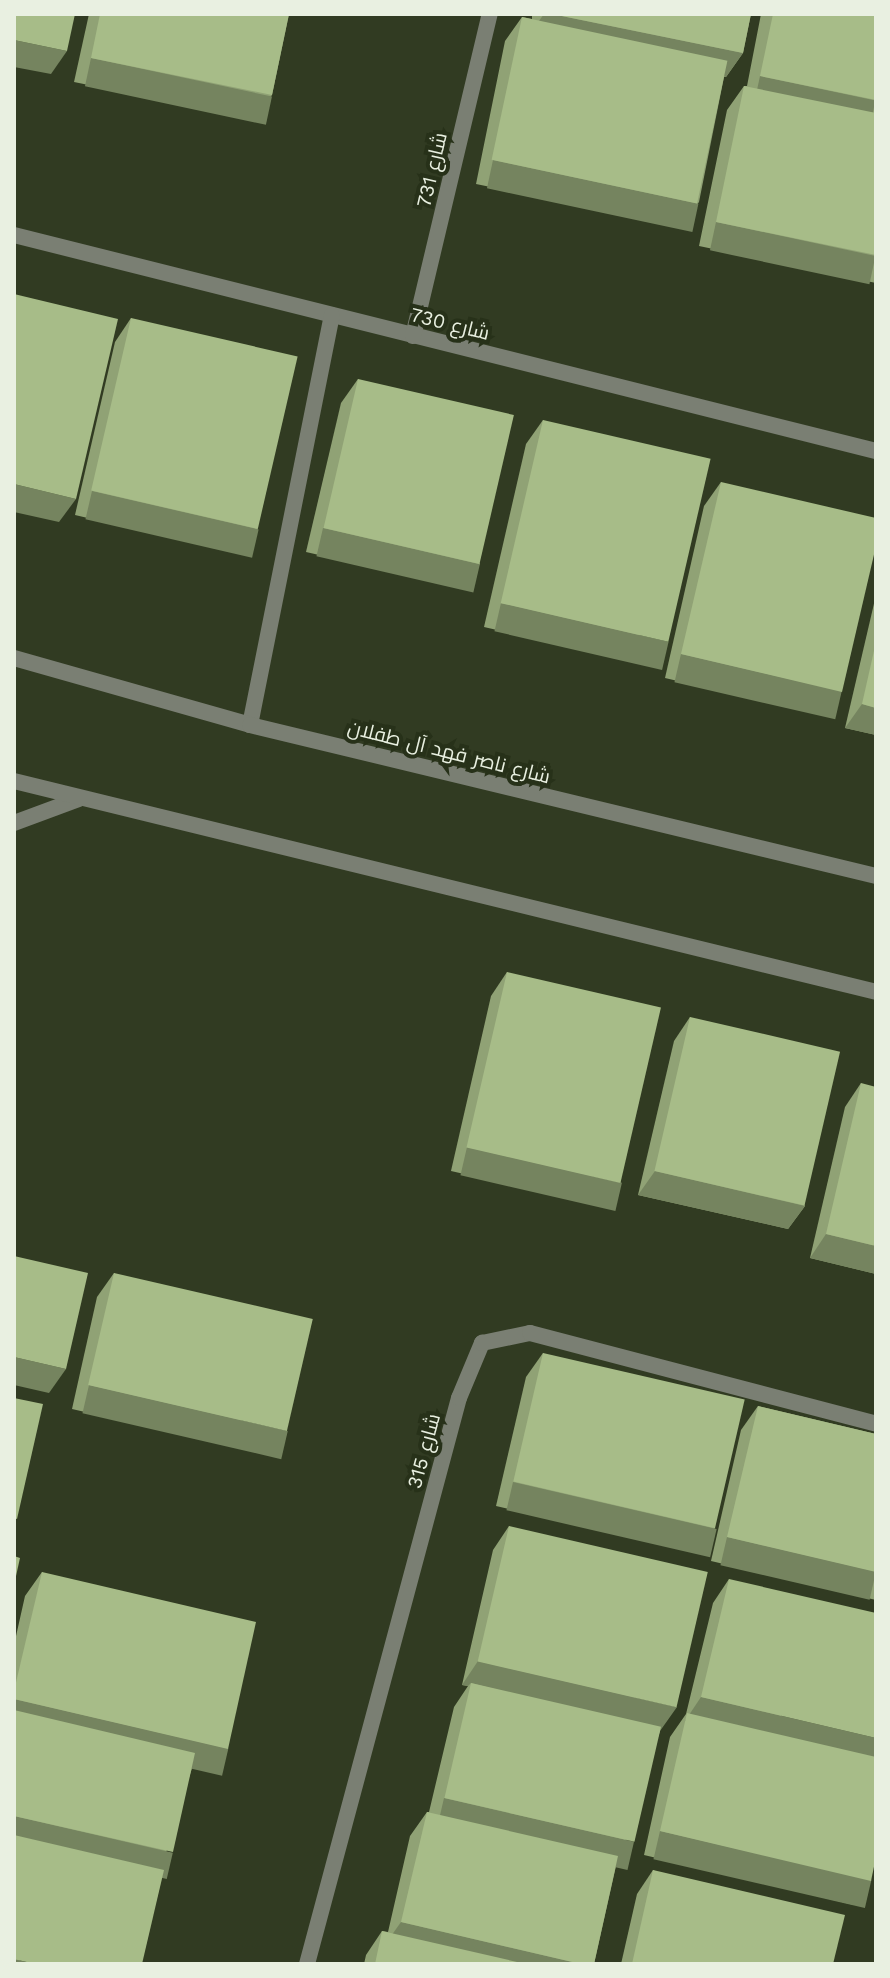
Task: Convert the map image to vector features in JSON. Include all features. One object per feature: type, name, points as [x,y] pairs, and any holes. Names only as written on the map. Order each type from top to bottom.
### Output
[{"type":"street","name":"شارع 731","points":[[413,336],[490,14]]},
{"type":"street","name":"شارع 730","points":[[14,235],[876,451]]},
{"type":"street","points":[[250,725],[332,315]]},
{"type":"street","name":"شارع ناصر فهد آل طفلان","points":[[14,658],[250,725],[876,876]]},
{"type":"street","points":[[14,781],[876,992]]},
{"type":"street","points":[[14,823],[79,799]]},
{"type":"street","name":"شارع 315","points":[[307,1964],[459,1398],[482,1343],[530,1333],[876,1424]]},
{"type":"building","points":[[14,14],[75,14],[67,51],[14,40]]},
{"type":"building","points":[[100,14],[289,14],[272,95],[91,58]]},
{"type":"building","points":[[552,14],[751,14],[743,53]]},
{"type":"building","points":[[773,14],[876,14],[876,100],[760,76]]},
{"type":"building","points":[[522,17],[727,61],[697,203],[492,160]]},
{"type":"building","points":[[744,86],[876,113],[876,255],[716,222]]},
{"type":"building","points":[[14,294],[118,319],[76,499],[14,484]]},
{"type":"building","points":[[131,318],[298,356],[258,529],[91,490]]},
{"type":"building","points":[[358,379],[514,415],[479,564],[324,528]]},
{"type":"building","points":[[543,420],[711,459],[668,642],[501,603]]},
{"type":"building","points":[[721,482],[876,518],[876,546],[842,692],[681,654]]},
{"type":"building","points":[[876,642],[876,708],[862,704]]},
{"type":"building","points":[[507,972],[661,1008],[620,1183],[467,1147]]},
{"type":"building","points":[[690,1017],[840,1052],[805,1206],[654,1171]]},
{"type":"building","points":[[861,1083],[876,1087],[876,1246],[826,1234]]},
{"type":"building","points":[[14,1256],[88,1273],[66,1369],[14,1357]]},
{"type":"building","points":[[114,1273],[313,1319],[287,1431],[88,1385]]},
{"type":"building","points":[[543,1353],[745,1400],[715,1528],[513,1482]]},
{"type":"building","points":[[14,1398],[43,1404],[17,1519],[14,1518]]},
{"type":"building","points":[[758,1406],[876,1434],[876,1572],[727,1537]]},
{"type":"building","points":[[509,1526],[708,1572],[677,1707],[478,1661]]},
{"type":"building","points":[[14,1556],[20,1558],[14,1585]]},
{"type":"building","points":[[42,1572],[256,1622],[228,1749],[14,1699]]},
{"type":"building","points":[[729,1579],[876,1613],[876,1738],[701,1697]]},
{"type":"building","points":[[471,1683],[661,1727],[634,1842],[444,1798]]},
{"type":"building","points":[[14,1710],[195,1753],[173,1852],[14,1816]]},
{"type":"building","points":[[687,1713],[876,1757],[876,1857],[871,1881],[660,1831]]},
{"type":"building","points":[[427,1812],[618,1856],[594,1964],[581,1964],[401,1922]]},
{"type":"building","points":[[14,1835],[164,1870],[142,1964],[35,1964],[14,1959]]},
{"type":"building","points":[[653,1870],[845,1915],[833,1964],[632,1964]]},
{"type":"building","points":[[382,1931],[526,1964],[375,1964]]}]
